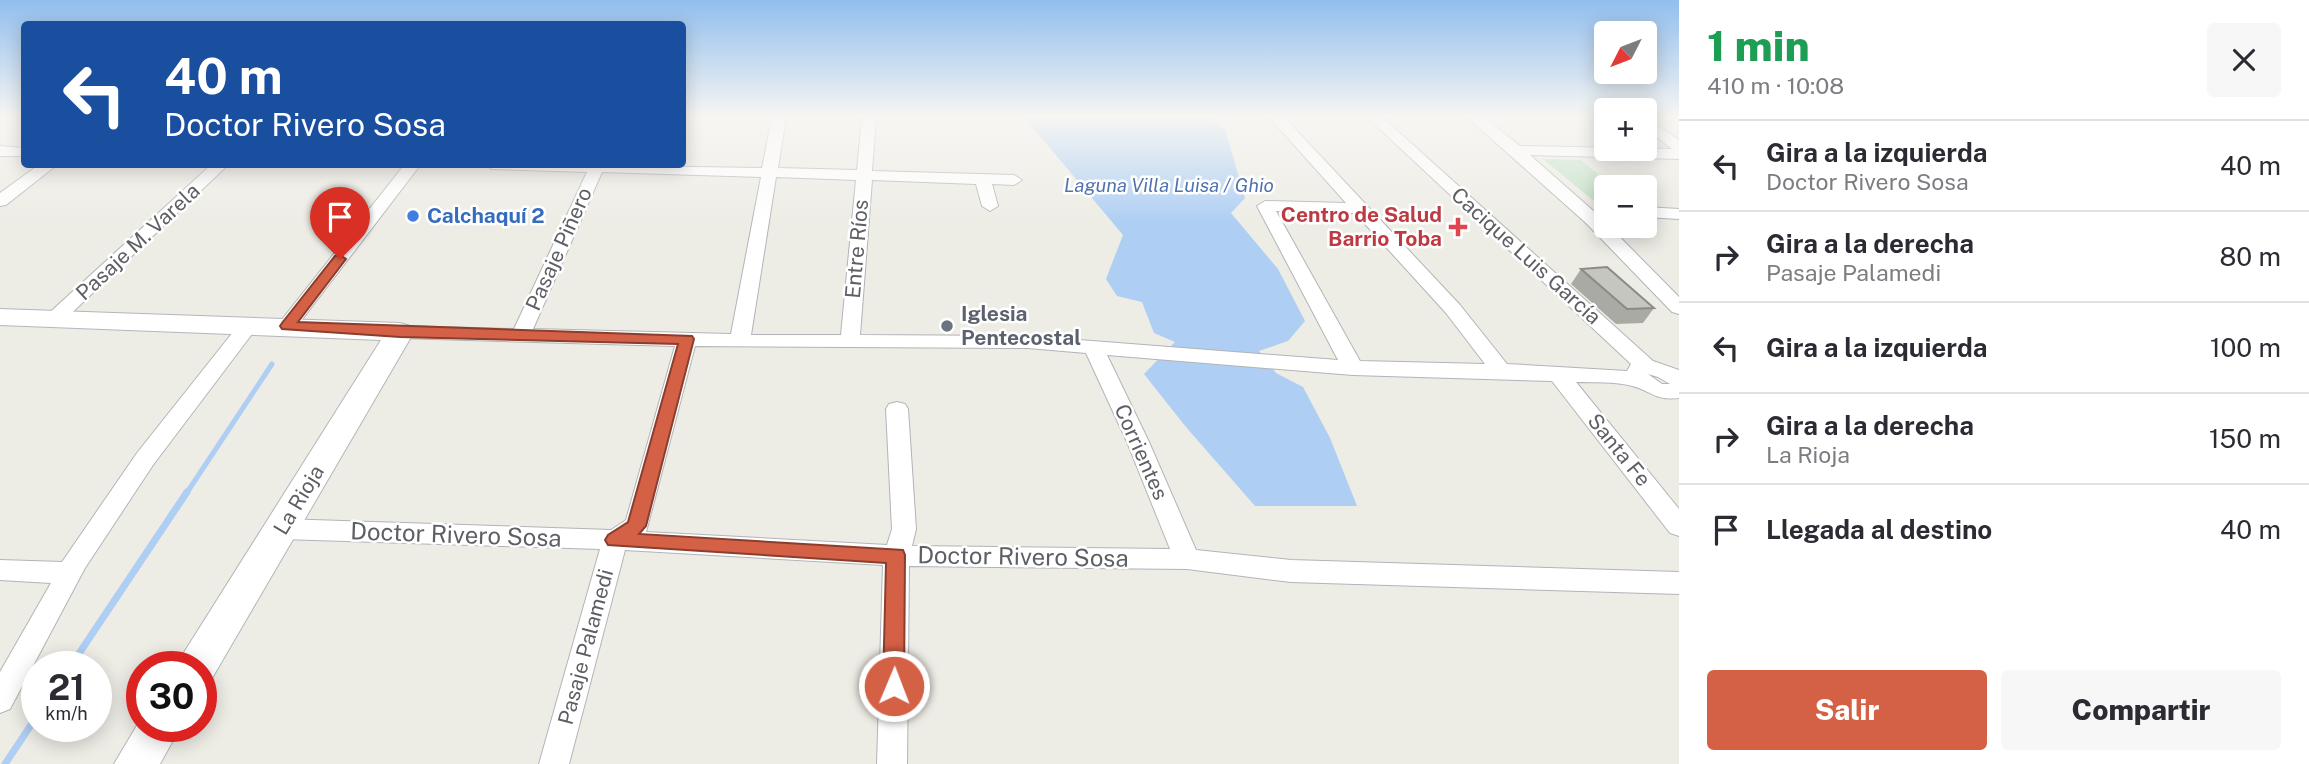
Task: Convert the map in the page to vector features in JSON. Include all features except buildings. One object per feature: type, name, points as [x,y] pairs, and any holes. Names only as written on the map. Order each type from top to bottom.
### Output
[{"type":"street","points":[[740,341],[772,153]]},
{"type":"street","name":"Entre Ríos","points":[[850,340],[865,153]]},
{"type":"street","points":[[1309,153],[1452,309],[1501,371]]},
{"type":"street","name":"Cacique Luis García","points":[[1411,153],[1643,373]]},
{"type":"street","points":[[1519,153],[1582,210],[1679,308]]},
{"type":"street","points":[[1624,153],[1679,154]]},
{"type":"street","points":[[0,201],[45,168]]},
{"type":"street","name":"Pasaje M. Varela","points":[[54,319],[218,168]]},
{"type":"street","points":[[287,326],[411,168]]},
{"type":"street","name":"Pasaje Piñero","points":[[521,334],[596,168]]},
{"type":"street","points":[[654,168],[1014,180]]},
{"type":"street","points":[[983,179],[990,206]]},
{"type":"street","points":[[1353,368],[1265,206],[1359,208]]},
{"type":"street","points":[[1582,210],[1594,210]]},
{"type":"street","points":[[1657,213],[1679,214]]},
{"type":"street","points":[[1652,281],[1679,282]]},
{"type":"street","points":[[0,317],[740,341],[1028,342],[1353,368],[1559,375],[1643,373],[1648,385],[1677,387]]},
{"type":"street","points":[[0,700],[69,573],[145,458],[248,326]]},
{"type":"street","name":"La Rioja","points":[[207,651],[400,332]]},
{"type":"street","name":"Pasaje Palamedi","points":[[554,764],[615,540],[637,526],[687,339]]},
{"type":"street","name":"Corrientes","points":[[1093,346],[1138,442],[1187,559]]},
{"type":"street","name":"Santa Fe","points":[[1559,375],[1679,526]]},
{"type":"street","points":[[892,764],[896,555],[904,529],[897,409]]},
{"type":"street","name":"Doctor Rivero Sosa","points":[[282,529],[615,540],[896,555],[1187,559],[1291,571],[1679,583]]},
{"type":"street","points":[[0,570],[69,573]]},
{"type":"street","points":[[136,764],[150,742]]},
{"type":"green space","points":[[1543,159],[1581,160],[1599,175],[1594,175],[1594,201]]},
{"type":"water","name":"Laguna Villa Luisa / Ghio","points":[[1054,153],[1232,153],[1245,198],[1231,213],[1278,269],[1305,321],[1288,341],[1259,351],[1276,373],[1303,387],[1330,438],[1357,506],[1255,506],[1186,427],[1144,374],[1175,342],[1154,333],[1142,302],[1117,296],[1106,279],[1123,235]]},
{"type":"waterway","points":[[186,494],[272,364]]},
{"type":"waterway","points":[[81,651],[187,492]]},
{"type":"waterway","points":[[5,764],[21,740]]},
{"type":"place","name":"Calchaquí 2","points":[[413,216]]},
{"type":"place","name":"Centro de Salud Barrio Toba","points":[[1458,227]]},
{"type":"place","name":"Iglesia Pentecostal","points":[[947,326]]},
{"type":"route","points":[[340,259],[287,326],[400,332],[687,339],[637,526],[615,540],[896,555],[894,686]]}]
